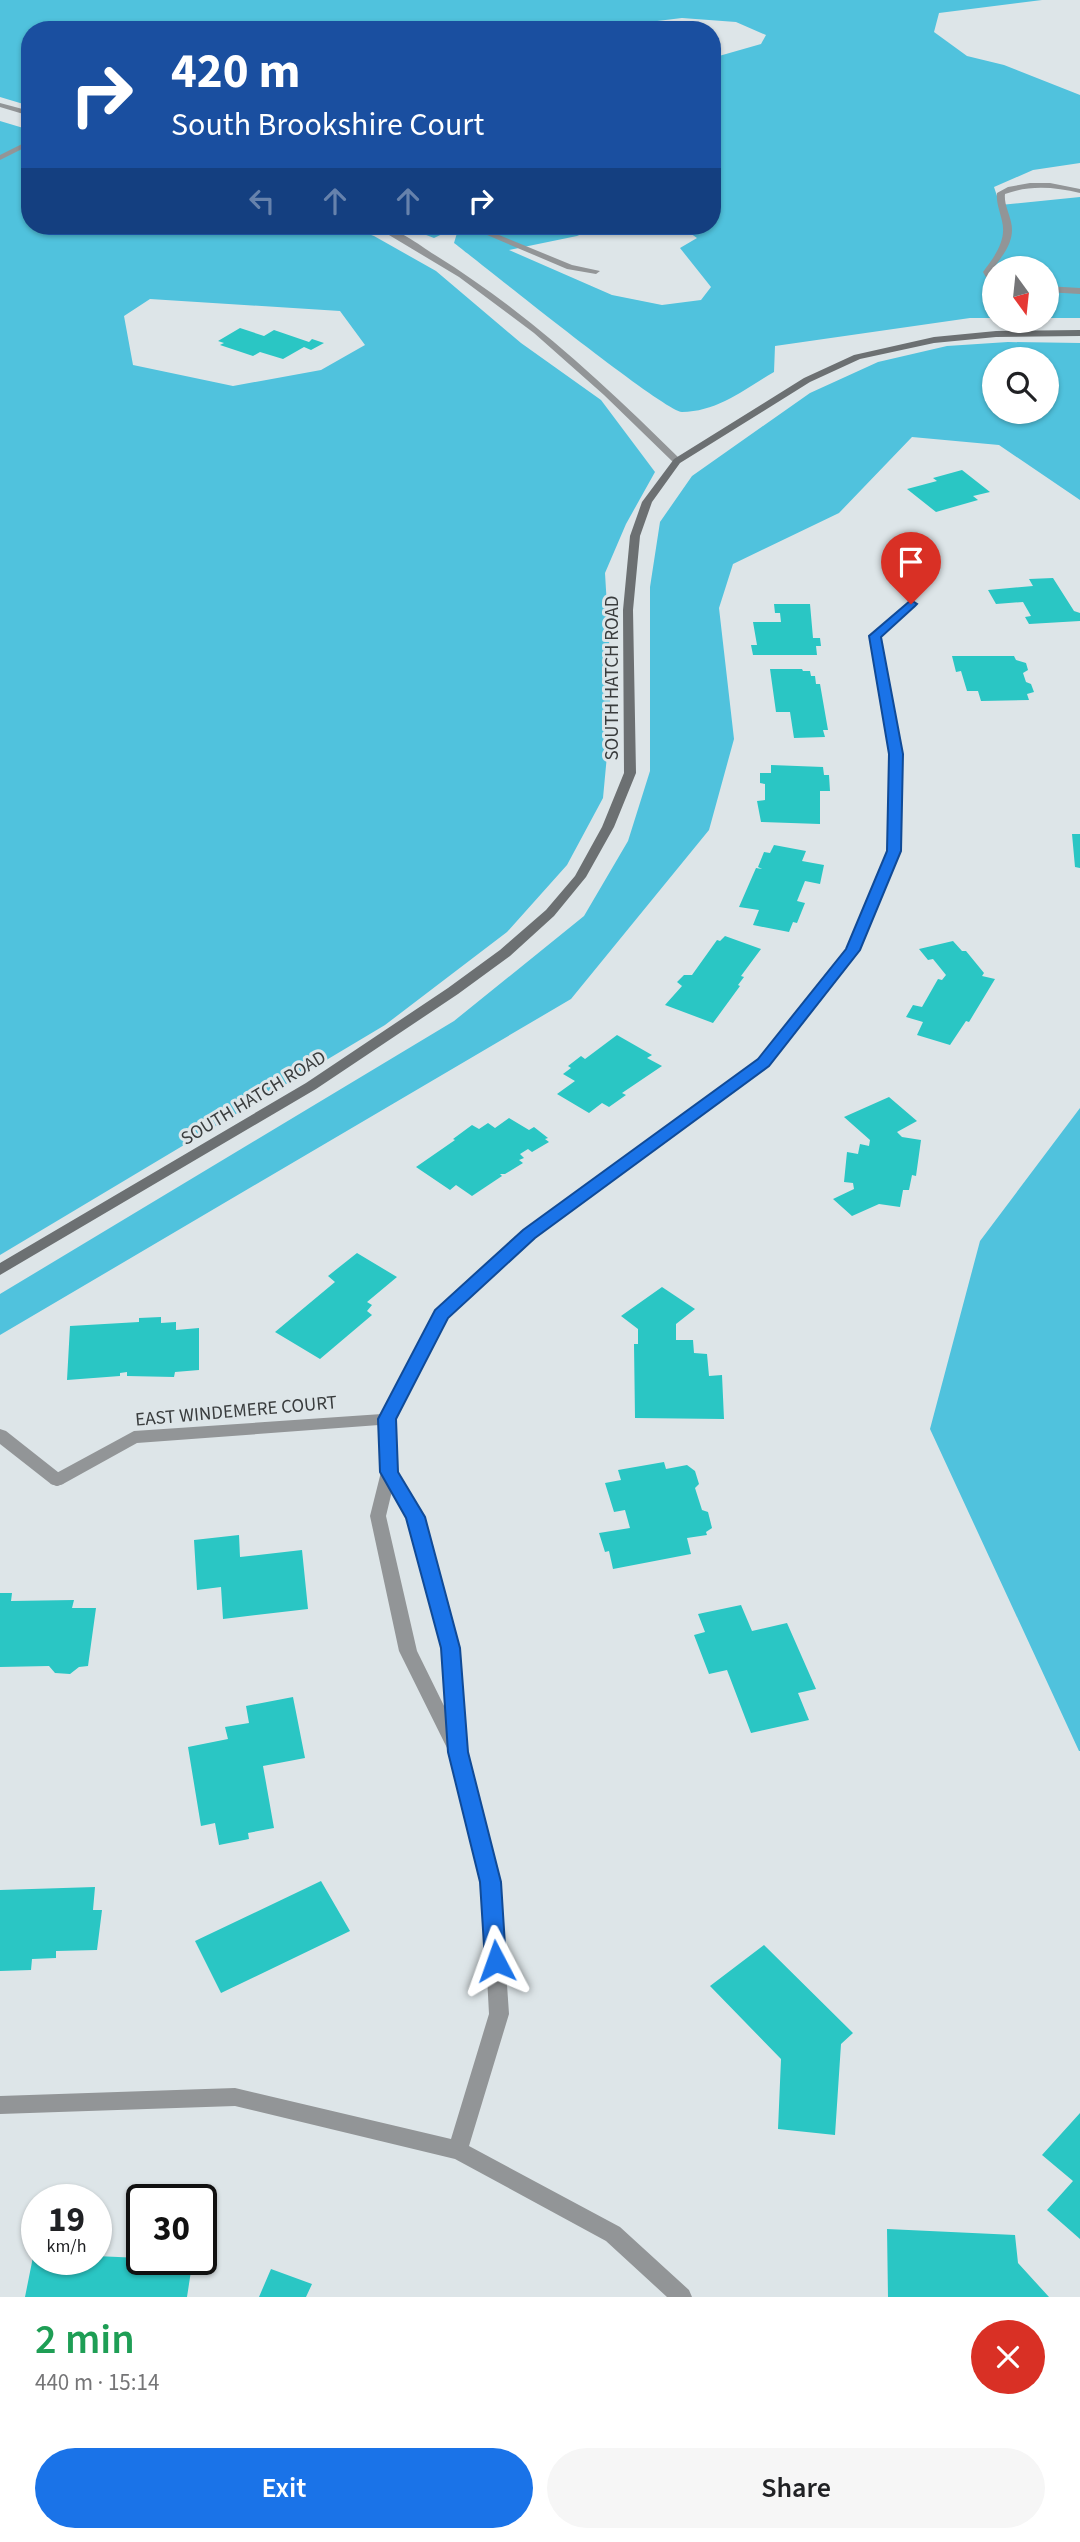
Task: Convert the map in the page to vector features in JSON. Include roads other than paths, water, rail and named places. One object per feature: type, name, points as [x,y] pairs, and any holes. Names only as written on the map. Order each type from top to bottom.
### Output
[{"type":"main road","name":"SOUTH HATCH ROAD","points":[[0,1270],[311,1086],[453,991],[505,953],[550,913],[580,877],[608,827],[630,773],[628,610],[635,536],[647,502],[677,461],[807,380],[856,357],[934,340],[996,334],[1080,333]]},
{"type":"street","points":[[0,105],[21,111]]},
{"type":"street","points":[[0,159],[21,147]]},
{"type":"street","points":[[998,256],[1006,245],[1009,230],[999,201],[1001,193],[1016,186],[1037,184],[1080,191]]},
{"type":"street","points":[[396,235],[425,249],[500,299],[566,353],[677,461]]},
{"type":"street","points":[[492,235],[570,267],[596,271]]},
{"type":"street","points":[[1059,290],[1080,291]]},
{"type":"street","points":[[458,1752],[408,1651],[378,1516],[389,1472],[387,1419],[441,1314],[529,1234],[764,1062],[853,950],[894,851],[896,754],[875,636],[911,604]]},
{"type":"street","name":"EAST WINDEMERE COURT","points":[[0,1435],[57,1480],[134,1437],[387,1419]]},
{"type":"street","points":[[389,1472],[415,1517],[450,1648],[458,1752],[491,1882],[499,2014],[458,2150]]},
{"type":"street","points":[[0,2105],[235,2097],[458,2150],[613,2234],[682,2297]]}]
